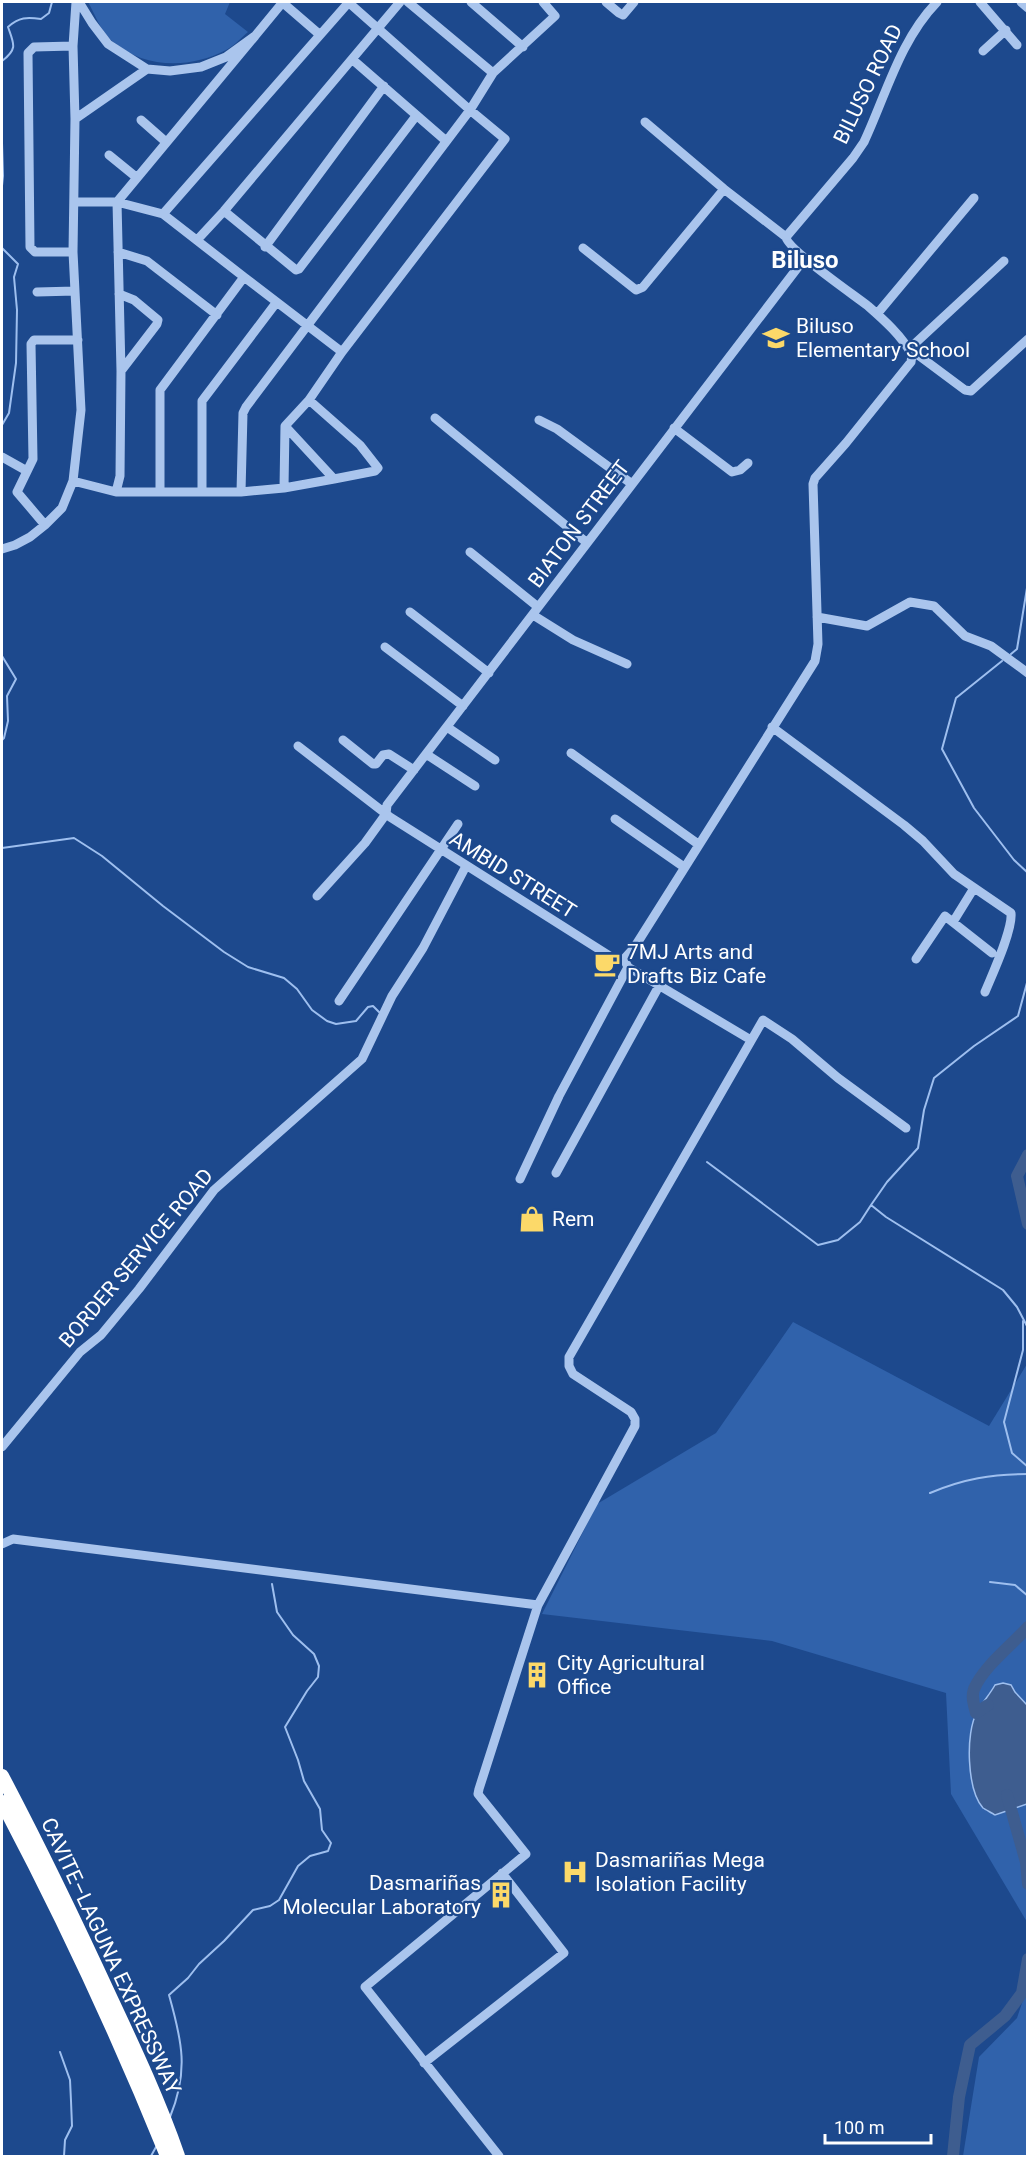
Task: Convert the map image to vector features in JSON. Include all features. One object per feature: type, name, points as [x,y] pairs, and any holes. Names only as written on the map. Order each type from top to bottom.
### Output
[{"type":"highway","name":"CAVITE–LAGUNA EXPRESSWAY","points":[[2,1776],[95,1964],[157,2119]]},
{"type":"highway","name":"CAVITE–LAGUNA EXPRESSWAY","points":[[2,1802],[51,1898],[173,2154]]},
{"type":"street","points":[[2,549],[30,537],[45,525],[62,508],[73,481],[81,410],[73,252],[75,119],[73,46],[77,2]]},
{"type":"street","points":[[77,2],[108,44],[147,69],[170,70],[201,67],[226,57],[255,36]]},
{"type":"street","points":[[116,492],[120,476],[121,371],[117,202],[282,2],[319,34]]},
{"type":"street","points":[[163,214],[348,2],[470,110],[504,137],[505,142],[342,352],[309,400],[285,426],[284,488]]},
{"type":"street","points":[[198,239],[353,60],[400,2]]},
{"type":"street","points":[[408,2],[493,73]]},
{"type":"street","points":[[471,2],[523,47]]},
{"type":"street","points":[[241,492],[243,413],[246,407],[445,140],[470,110],[493,73],[555,16],[543,2]]},
{"type":"street","points":[[606,2],[623,15],[634,2]]},
{"type":"street","name":"BILUSO ROAD","points":[[786,237],[864,142],[911,35],[925,13],[936,2]]},
{"type":"street","points":[[980,2],[1017,45]]},
{"type":"street","points":[[1021,2],[1028,8]]},
{"type":"street","points":[[983,51],[1006,30]]},
{"type":"street","points":[[73,46],[34,47],[28,53],[30,247],[35,252],[73,252]]},
{"type":"street","points":[[353,60],[445,140]]},
{"type":"street","points":[[75,119],[147,69]]},
{"type":"street","points":[[266,247],[384,86]]},
{"type":"street","points":[[224,211],[266,247],[296,270],[299,269],[416,116]]},
{"type":"street","points":[[141,120],[166,142]]},
{"type":"street","points":[[645,122],[724,189],[786,237],[787,242],[805,258],[877,314],[910,352],[918,355],[965,390],[971,391],[1028,339]]},
{"type":"street","points":[[109,154],[136,177]]},
{"type":"street","points":[[583,248],[636,290],[643,287],[724,189]]},
{"type":"street","points":[[877,314],[974,198]]},
{"type":"street","points":[[75,202],[117,202],[163,214],[342,352]]},
{"type":"street","points":[[118,252],[147,261],[217,315]]},
{"type":"street","name":"BIATON STREET","points":[[317,896],[364,843],[386,814],[387,805],[805,258]]},
{"type":"street","points":[[910,352],[1004,261]]},
{"type":"street","points":[[159,492],[160,390],[244,277]]},
{"type":"street","points":[[37,292],[75,291]]},
{"type":"street","points":[[119,294],[134,300],[158,320],[121,371]]},
{"type":"street","points":[[202,492],[202,401],[276,303]]},
{"type":"street","points":[[45,525],[17,492],[33,459],[31,344],[34,340],[78,340]]},
{"type":"street","points":[[520,1179],[634,948],[815,662],[818,644],[812,493],[815,478],[911,362],[910,352]]},
{"type":"street","points":[[73,481],[116,492],[241,492],[284,488],[375,471],[378,468],[360,445],[309,400]]},
{"type":"street","points":[[435,417],[586,542]]},
{"type":"street","points":[[539,420],[557,429],[632,484]]},
{"type":"street","points":[[285,426],[334,479]]},
{"type":"street","points":[[674,428],[732,472],[740,470],[748,463]]},
{"type":"street","points":[[2,457],[27,471]]},
{"type":"street","points":[[470,552],[536,611],[573,640],[627,664]]},
{"type":"street","points":[[816,617],[867,626],[910,602],[934,606],[965,636],[991,646],[1028,673]]},
{"type":"street","points":[[410,612],[489,674]]},
{"type":"street","points":[[385,647],[463,706]]},
{"type":"street","points":[[447,727],[495,760]]},
{"type":"street","points":[[772,727],[904,825],[923,841],[954,874],[1011,913],[1011,919],[985,993]]},
{"type":"street","points":[[343,740],[373,764],[389,753],[414,770]]},
{"type":"street","name":"AMBID STREET","points":[[298,746],[386,814],[439,850],[616,960],[626,963],[659,986],[751,1040]]},
{"type":"street","points":[[571,753],[698,844]]},
{"type":"street","points":[[426,754],[475,786]]},
{"type":"street","points":[[615,819],[684,867]]},
{"type":"street","points":[[339,1001],[458,824]]},
{"type":"street","name":"BORDER SERVICE ROAD","points":[[2,1447],[80,1353],[101,1335],[139,1289],[214,1190],[362,1059],[392,996],[423,948],[466,866]]},
{"type":"street","points":[[953,922],[974,888]]},
{"type":"street","points":[[916,959],[945,916],[992,953]]},
{"type":"street","points":[[556,1173],[659,986]]},
{"type":"street","points":[[499,2157],[365,1987],[525,1854],[478,1794],[538,1605],[635,1426],[636,1419],[631,1412],[573,1374],[569,1366],[569,1357],[763,1020],[792,1039],[838,1078],[906,1128]]},
{"type":"street","points":[[2,1544],[13,1539],[538,1605]]},
{"type":"street","points":[[424,2063],[564,1953],[502,1873]]},
{"type":"shaded area","points":[[88,2],[230,2],[225,14],[248,32],[229,48],[198,61],[168,63],[153,61],[138,57],[112,41],[101,28]]},
{"type":"shaded area","points":[[793,1322],[989,1426],[1027,1364],[1027,1922],[951,1794],[946,1693],[772,1641],[542,1614],[597,1504],[716,1433]]},
{"type":"shaded area","points":[[1003,1683],[1011,1685],[1027,1705],[1027,1804],[995,1815],[983,1808],[978,1800],[971,1775],[969,1747],[973,1721],[977,1712],[995,1685]]},
{"type":"shaded area","points":[[1027,1988],[1027,2156],[963,2156],[979,2057],[1017,2018]]},
{"type":"waterway","points":[[2,61],[13,49],[8,27],[23,18],[41,19],[49,13],[52,2]]},
{"type":"waterway","points":[[2,143],[2,186]]},
{"type":"waterway","points":[[2,248],[18,264],[14,277],[17,310],[16,363],[9,413],[2,425]]},
{"type":"waterway","points":[[1011,654],[1017,649],[1028,582]]},
{"type":"waterway","points":[[2,656],[16,679],[7,696],[8,721],[2,740]]},
{"type":"waterway","points":[[1002,661],[956,698],[942,749],[974,808],[1014,860],[1028,873]]},
{"type":"waterway","points":[[2,848],[74,838],[102,856],[224,952],[248,967],[284,978],[297,989],[312,1010],[327,1021],[336,1024],[356,1021],[368,1007],[373,1006],[379,1012]]},
{"type":"waterway","points":[[871,1205],[887,1182],[918,1148],[924,1110],[934,1078],[974,1046],[1018,1016],[1028,979]]},
{"type":"waterway","points":[[1028,1155],[1017,1176],[1028,1224]]},
{"type":"waterway","points":[[707,1162],[818,1245],[838,1240],[860,1222],[871,1205],[886,1217],[1003,1290],[1017,1307],[1028,1328]]},
{"type":"waterway","points":[[1023,1321],[1023,1350],[1004,1422],[1012,1453],[1028,1467]]},
{"type":"waterway","points":[[930,1493],[978,1478],[1028,1474]]},
{"type":"waterway","points":[[990,1582],[1015,1585],[1028,1596]]},
{"type":"waterway","points":[[170,2117],[180,2085],[181,2056],[169,1995],[253,1910],[270,1906],[279,1900],[298,1866],[310,1856],[328,1851],[331,1843],[322,1830],[320,1809],[304,1781],[285,1727],[318,1677],[319,1666],[314,1654],[293,1635],[277,1612],[272,1584]]},
{"type":"waterway","points":[[988,1705],[976,1713],[973,1698],[978,1681],[991,1664],[1028,1627]]},
{"type":"waterway","points":[[1007,1795],[1026,1862],[1028,1884]]},
{"type":"waterway","points":[[953,2156],[959,2097],[970,2045],[1005,2016],[1022,1993],[1028,1959]]},
{"type":"waterway","points":[[60,2052],[70,2080],[72,2126],[65,2140],[64,2156]]},
{"type":"waterway","points":[[151,2156],[156,2147]]},
{"type":"place","name":"Biluso Elementary School","points":[[776,338]]},
{"type":"place","name":"7MJ Arts and Drafts Biz Cafe","points":[[607,964]]},
{"type":"place","name":"Rem","points":[[532,1219]]},
{"type":"place","name":"City Agricultural Office","points":[[537,1675]]},
{"type":"place","name":"Dasmariñas Mega Isolation Facility","points":[[575,1872]]},
{"type":"place","name":"Dasmariñas Molecular Laboratory","points":[[501,1895]]},
{"type":"district","name":"Biluso","points":[[805,260]]}]
